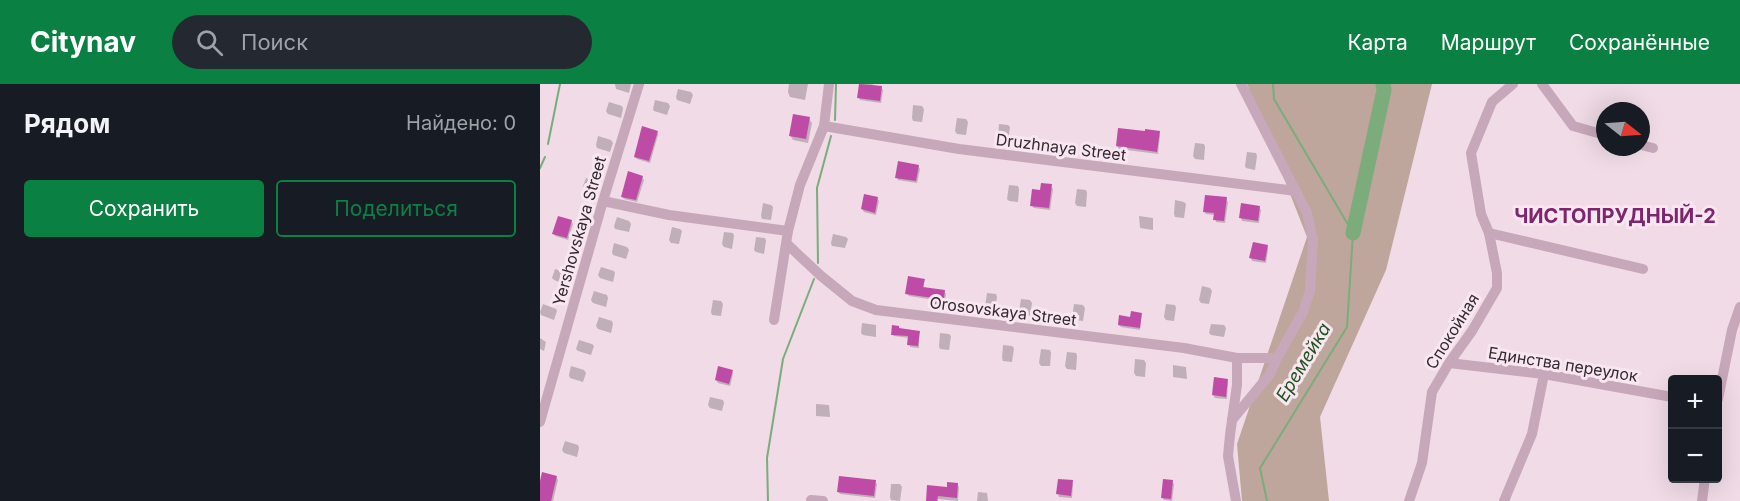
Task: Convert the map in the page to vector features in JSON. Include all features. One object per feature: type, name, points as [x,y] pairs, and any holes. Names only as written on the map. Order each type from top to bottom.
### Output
[{"type":"street","name":"Yershovskaya Street","points":[[540,422],[639,84]]},
{"type":"street","points":[[774,320],[788,231],[800,185],[824,126],[829,84]]},
{"type":"street","points":[[1232,420],[1270,374],[1303,312],[1310,291],[1313,240],[1307,213],[1241,84]]},
{"type":"street","name":"Спокойная","points":[[1409,501],[1422,463],[1432,392],[1497,288],[1497,273],[1489,232],[1481,214],[1471,153],[1492,102],[1513,84]]},
{"type":"street","points":[[1542,84],[1573,126],[1596,132]]},
{"type":"street","name":"Druzhnaya Street","points":[[824,126],[959,149],[1296,191]]},
{"type":"street","points":[[603,201],[669,215],[788,231]]},
{"type":"street","points":[[1489,232],[1643,269]]},
{"type":"street","name":"Orosovskaya Street","points":[[787,244],[820,275],[852,300],[876,310],[1184,348],[1237,358],[1277,358]]},
{"type":"street","points":[[1722,379],[1732,330],[1740,307]]},
{"type":"street","points":[[1236,501],[1228,456],[1237,385],[1237,358]]},
{"type":"street","name":"Единства переулок","points":[[1449,363],[1544,374],[1668,396]]},
{"type":"street","points":[[1504,501],[1532,434],[1544,374]]},
{"type":"street","points":[[1702,501],[1704,483]]},
{"type":"street","points":[[811,500],[823,501]]},
{"type":"shaded area","points":[[1247,84],[1432,84],[1386,270],[1320,417],[1329,501],[1242,501],[1237,444],[1307,237]]},
{"type":"building","points":[[859,84],[882,86],[880,101],[857,98]]},
{"type":"building","points":[[793,114],[810,117],[806,139],[789,136]]},
{"type":"building","points":[[642,126],[658,131],[649,161],[634,157]]},
{"type":"building","points":[[1118,128],[1160,131],[1157,152],[1116,146]]},
{"type":"building","points":[[898,161],[919,165],[916,181],[895,178]]},
{"type":"building","points":[[628,171],[643,176],[636,200],[621,197]]},
{"type":"building","points":[[1041,183],[1052,184],[1049,208],[1030,206],[1032,189],[1040,190]]},
{"type":"building","points":[[864,194],[878,197],[875,213],[861,209]]},
{"type":"building","points":[[1205,195],[1227,197],[1224,221],[1213,220],[1214,213],[1203,212]]},
{"type":"building","points":[[1241,203],[1260,206],[1258,221],[1239,218]]},
{"type":"building","points":[[558,216],[572,220],[567,238],[552,234]]},
{"type":"building","points":[[1253,242],[1268,245],[1265,261],[1249,258]]},
{"type":"building","points":[[908,276],[925,279],[923,287],[945,290],[943,305],[932,304],[933,298],[905,294]]},
{"type":"building","points":[[1131,311],[1142,313],[1140,328],[1118,325],[1119,315],[1130,317]]},
{"type":"building","points":[[892,325],[920,331],[918,346],[907,345],[908,336],[891,335]]},
{"type":"building","points":[[718,366],[733,370],[729,384],[715,380]]},
{"type":"building","points":[[1214,377],[1228,379],[1226,397],[1212,395]]},
{"type":"building","points":[[542,472],[557,476],[551,501],[540,501]]},
{"type":"building","points":[[839,476],[876,480],[874,496],[837,492]]},
{"type":"building","points":[[1058,479],[1073,480],[1071,496],[1056,494]]},
{"type":"building","points":[[1163,479],[1173,480],[1171,499],[1161,498]]},
{"type":"building","points":[[947,482],[958,483],[957,498],[938,496],[937,501],[926,501],[927,485],[947,487]]},
{"type":"waterway","points":[[548,144],[560,84]]},
{"type":"waterway","points":[[835,120],[836,84]]},
{"type":"waterway","name":"Еремейка","points":[[1267,501],[1260,468],[1347,327],[1353,233],[1274,99],[1273,84]]},
{"type":"waterway","name":"Еремейка","points":[[1353,233],[1384,90],[1383,84]]},
{"type":"waterway","points":[[818,263],[817,188],[831,136]]},
{"type":"waterway","points":[[540,168],[545,157]]},
{"type":"waterway","points":[[768,501],[767,458],[783,359],[814,279]]},
{"type":"district","name":"ЧИСТОПРУДНЫЙ-2","points":[[1615,216]]}]
